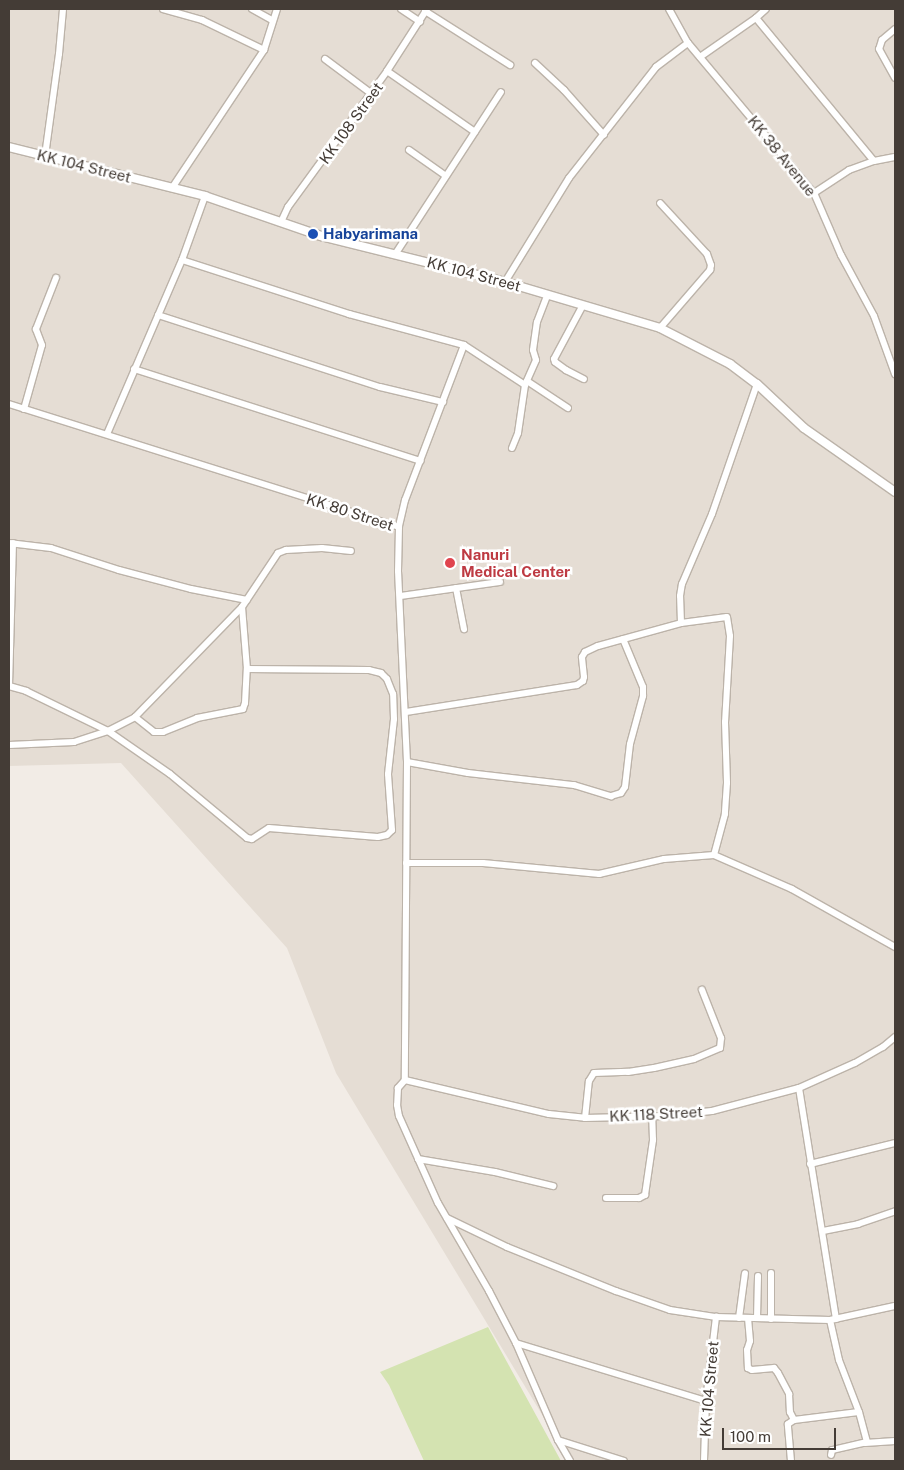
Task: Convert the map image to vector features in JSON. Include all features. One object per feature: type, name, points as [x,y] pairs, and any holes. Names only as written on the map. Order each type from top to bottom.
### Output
[{"type":"street","points":[[45,156],[60,54],[63,9]]},
{"type":"street","points":[[163,9],[202,20],[264,50]]},
{"type":"street","points":[[252,9],[272,20]]},
{"type":"street","points":[[172,188],[264,50],[276,9]]},
{"type":"street","points":[[401,9],[420,22]]},
{"type":"street","name":"KK 38 Avenue","points":[[669,9],[688,43],[814,193],[841,255],[874,316],[895,374]]},
{"type":"street","points":[[700,57],[766,9]]},
{"type":"street","points":[[426,10],[510,65]]},
{"type":"street","name":"KK 108 Street","points":[[281,222],[288,207],[388,72],[426,10]]},
{"type":"street","points":[[756,18],[874,161]]},
{"type":"street","points":[[895,29],[882,40],[879,49],[895,78]]},
{"type":"street","points":[[505,282],[569,178],[656,68],[688,43]]},
{"type":"street","points":[[325,59],[372,94]]},
{"type":"street","points":[[535,63],[564,90],[604,135]]},
{"type":"street","points":[[388,72],[475,132]]},
{"type":"street","points":[[396,253],[501,92]]},
{"type":"street","name":"KK 104 Street","points":[[9,147],[205,196],[321,236],[396,253],[505,282],[660,328],[730,364],[758,384],[804,428],[895,492]]},
{"type":"street","points":[[409,150],[446,176]]},
{"type":"street","points":[[814,193],[849,170],[874,161],[895,157]]},
{"type":"street","points":[[107,434],[182,260],[205,196]]},
{"type":"street","points":[[660,203],[706,254],[711,265],[710,270],[660,328]]},
{"type":"street","points":[[182,260],[349,314],[464,345],[568,408]]},
{"type":"street","points":[[24,409],[42,346],[36,329],[56,278]]},
{"type":"street","points":[[512,448],[518,433],[526,383],[536,360],[533,350],[534,336],[547,296]]},
{"type":"street","points":[[583,305],[554,359],[555,362],[566,370],[584,379]]},
{"type":"street","points":[[158,315],[380,387],[443,402]]},
{"type":"street","points":[[399,527],[406,500],[464,345]]},
{"type":"street","points":[[134,369],[421,461]]},
{"type":"street","points":[[681,622],[680,596],[682,584],[712,514],[758,384]]},
{"type":"street","name":"KK 80 Street","points":[[9,404],[399,527],[407,762],[405,1080],[398,1088],[397,1105],[399,1116],[446,1217],[489,1290],[516,1343],[558,1440],[570,1461]]},
{"type":"street","points":[[247,600],[191,589],[119,570],[51,548],[11,543],[9,686],[26,691],[108,731],[170,774],[247,838],[252,839],[269,828],[378,837],[387,835],[392,830],[388,774],[394,719],[393,694],[381,673],[369,670],[247,668]]},
{"type":"street","points":[[9,745],[74,742],[108,731],[134,717],[242,607],[278,553],[286,550],[322,548],[351,551]]},
{"type":"street","points":[[400,596],[500,582]]},
{"type":"street","points":[[456,588],[464,629]]},
{"type":"street","points":[[134,717],[154,732],[163,732],[197,718],[238,711],[243,708],[247,668],[242,607]]},
{"type":"street","points":[[406,712],[578,685],[583,681],[584,677],[582,657],[585,652],[681,622],[721,616],[726,617],[730,626],[725,722],[725,814],[714,856]]},
{"type":"street","points":[[407,762],[468,773],[574,785],[612,796],[621,793],[626,787],[630,744],[643,696],[643,687],[623,639]]},
{"type":"street","points":[[406,863],[483,863],[599,874],[664,859],[714,856],[792,889],[895,947]]},
{"type":"street","points":[[585,1118],[589,1081],[594,1073],[628,1072],[654,1068],[694,1058],[720,1048],[721,1038],[702,990]]},
{"type":"street","name":"KK 118 Street","points":[[405,1080],[513,1106],[585,1118],[652,1116],[712,1111],[799,1088],[855,1063],[895,1037]]},
{"type":"street","points":[[799,1088],[810,1164],[823,1231],[833,1320],[842,1372],[859,1412],[867,1442],[865,1443]]},
{"type":"street","points":[[606,1198],[639,1198],[646,1195],[653,1140],[652,1116]]},
{"type":"street","points":[[810,1164],[895,1143]]},
{"type":"street","points":[[418,1159],[495,1172],[553,1186]]},
{"type":"street","points":[[823,1231],[858,1224],[895,1211]]},
{"type":"street","points":[[446,1217],[507,1247],[616,1292],[670,1310],[716,1317],[833,1320],[895,1306]]},
{"type":"street","points":[[739,1318],[745,1273]]},
{"type":"street","points":[[771,1273],[771,1318]]},
{"type":"street","points":[[757,1318],[758,1276]]},
{"type":"street","name":"KK 104 Street","points":[[704,1461],[706,1401],[716,1317]]},
{"type":"street","points":[[748,1318],[750,1341],[747,1350],[748,1368],[752,1370],[774,1368],[789,1394],[790,1412],[794,1420]]},
{"type":"street","points":[[516,1343],[706,1401]]},
{"type":"street","points":[[791,1461],[788,1424],[794,1420],[859,1412]]},
{"type":"street","points":[[558,1440],[624,1461]]},
{"type":"street","points":[[831,1455],[832,1450],[865,1443],[895,1441]]},
{"type":"shaded area","points":[[9,9],[895,9],[895,1461],[570,1461],[336,1073],[287,948],[121,763],[9,766]]},
{"type":"green space","points":[[488,1327],[561,1461],[424,1461],[389,1385],[380,1372]]},
{"type":"place","name":"Habyarimana","points":[[313,234]]},
{"type":"place","name":"Nanuri Medical Center","points":[[450,563]]}]
